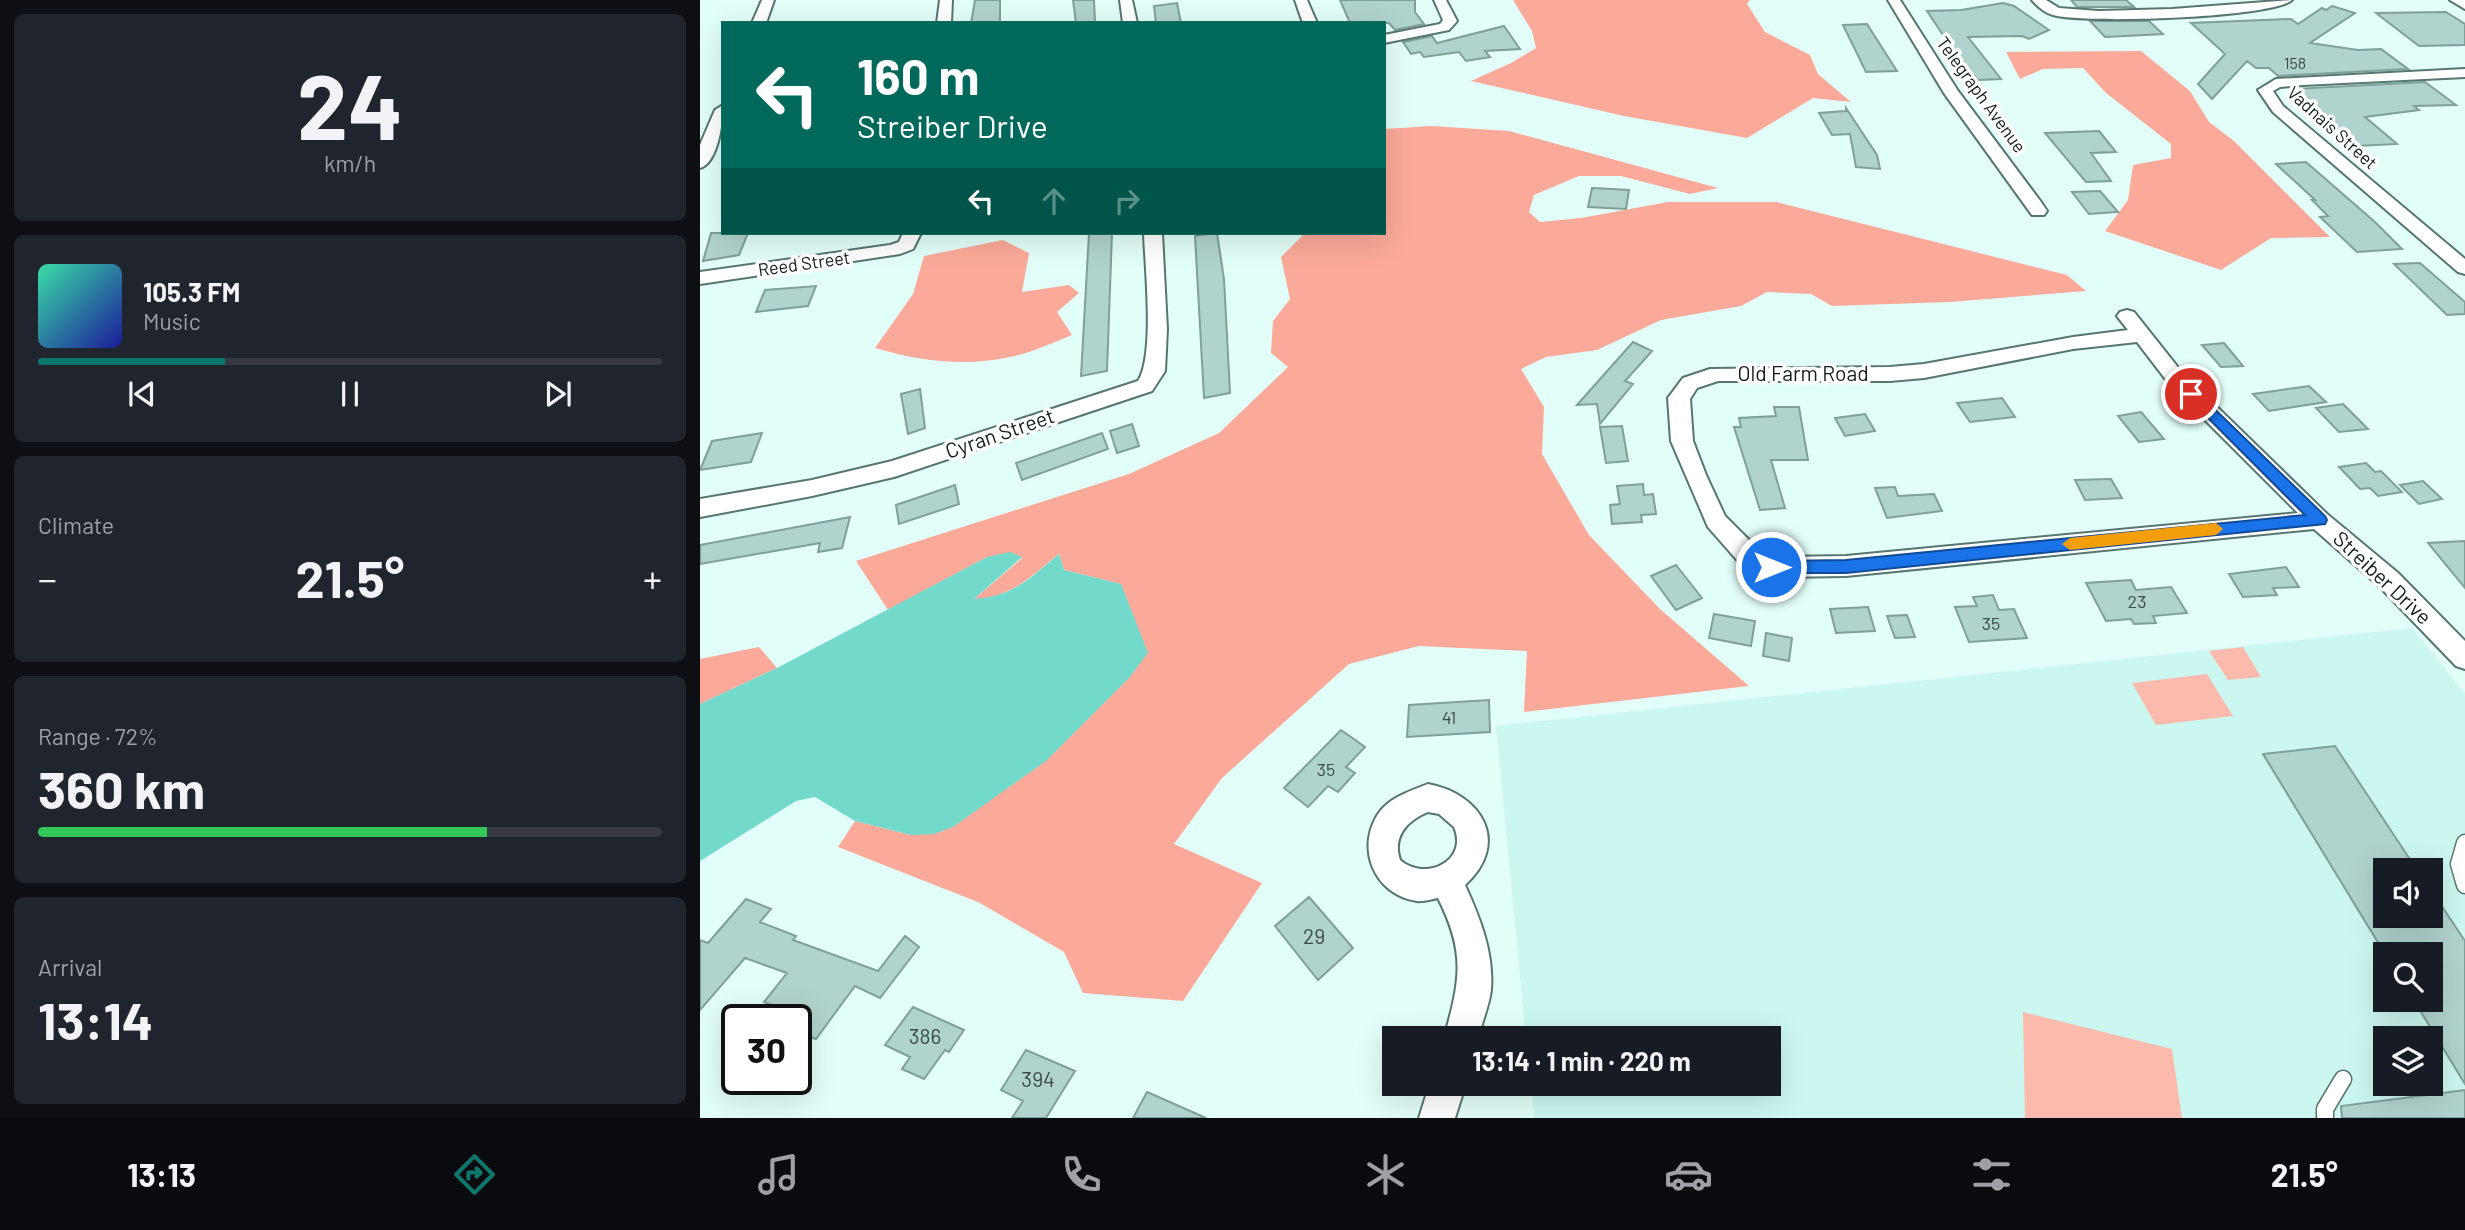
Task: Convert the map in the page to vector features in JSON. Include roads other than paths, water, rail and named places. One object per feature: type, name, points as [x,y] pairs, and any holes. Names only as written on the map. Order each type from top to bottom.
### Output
[{"type":"street","points":[[760,21],[768,0]]},
{"type":"street","points":[[944,21],[946,0]]},
{"type":"street","points":[[1126,0],[1130,21]]},
{"type":"street","points":[[1301,0],[1309,21]]},
{"type":"street","points":[[1386,39],[1444,27],[1450,21],[1440,0]]},
{"type":"street","name":"Telegraph Avenue","points":[[1894,0],[1949,89],[1990,145],[2018,177],[2038,211]]},
{"type":"street","points":[[2038,0],[2055,12],[2078,15],[2243,8],[2278,4],[2286,0]]},
{"type":"street","points":[[2456,0],[2465,5]]},
{"type":"street","name":"Vadnais Street","points":[[2465,73],[2276,83],[2266,90],[2278,109],[2465,268]]},
{"type":"street","points":[[700,163],[721,115]]},
{"type":"street","name":"Cyran Street","points":[[700,508],[812,488],[894,469],[1145,386],[1155,371],[1157,329],[1153,235]]},
{"type":"street","name":"Reed Street","points":[[700,278],[858,256],[909,239]]},
{"type":"street","name":"Streiber Drive","points":[[2133,326],[2177,380],[2319,520],[2389,580],[2465,658]]},
{"type":"street","name":"Old Farm Road","points":[[2133,326],[2073,343],[1924,371],[1890,374],[1717,374],[1690,383],[1679,398],[1682,441],[1716,522],[1746,553],[1771,567],[1846,566],[2319,520]]},
{"type":"street","points":[[1446,880],[1459,904],[1473,951],[1474,991],[1464,1026]]},
{"type":"street","points":[[1437,1118],[1444,1096]]},
{"type":"lane","points":[[2465,843],[2458,858],[2461,879],[2465,885]]},
{"type":"lane","points":[[2325,1118],[2325,1109],[2343,1079]]}]
